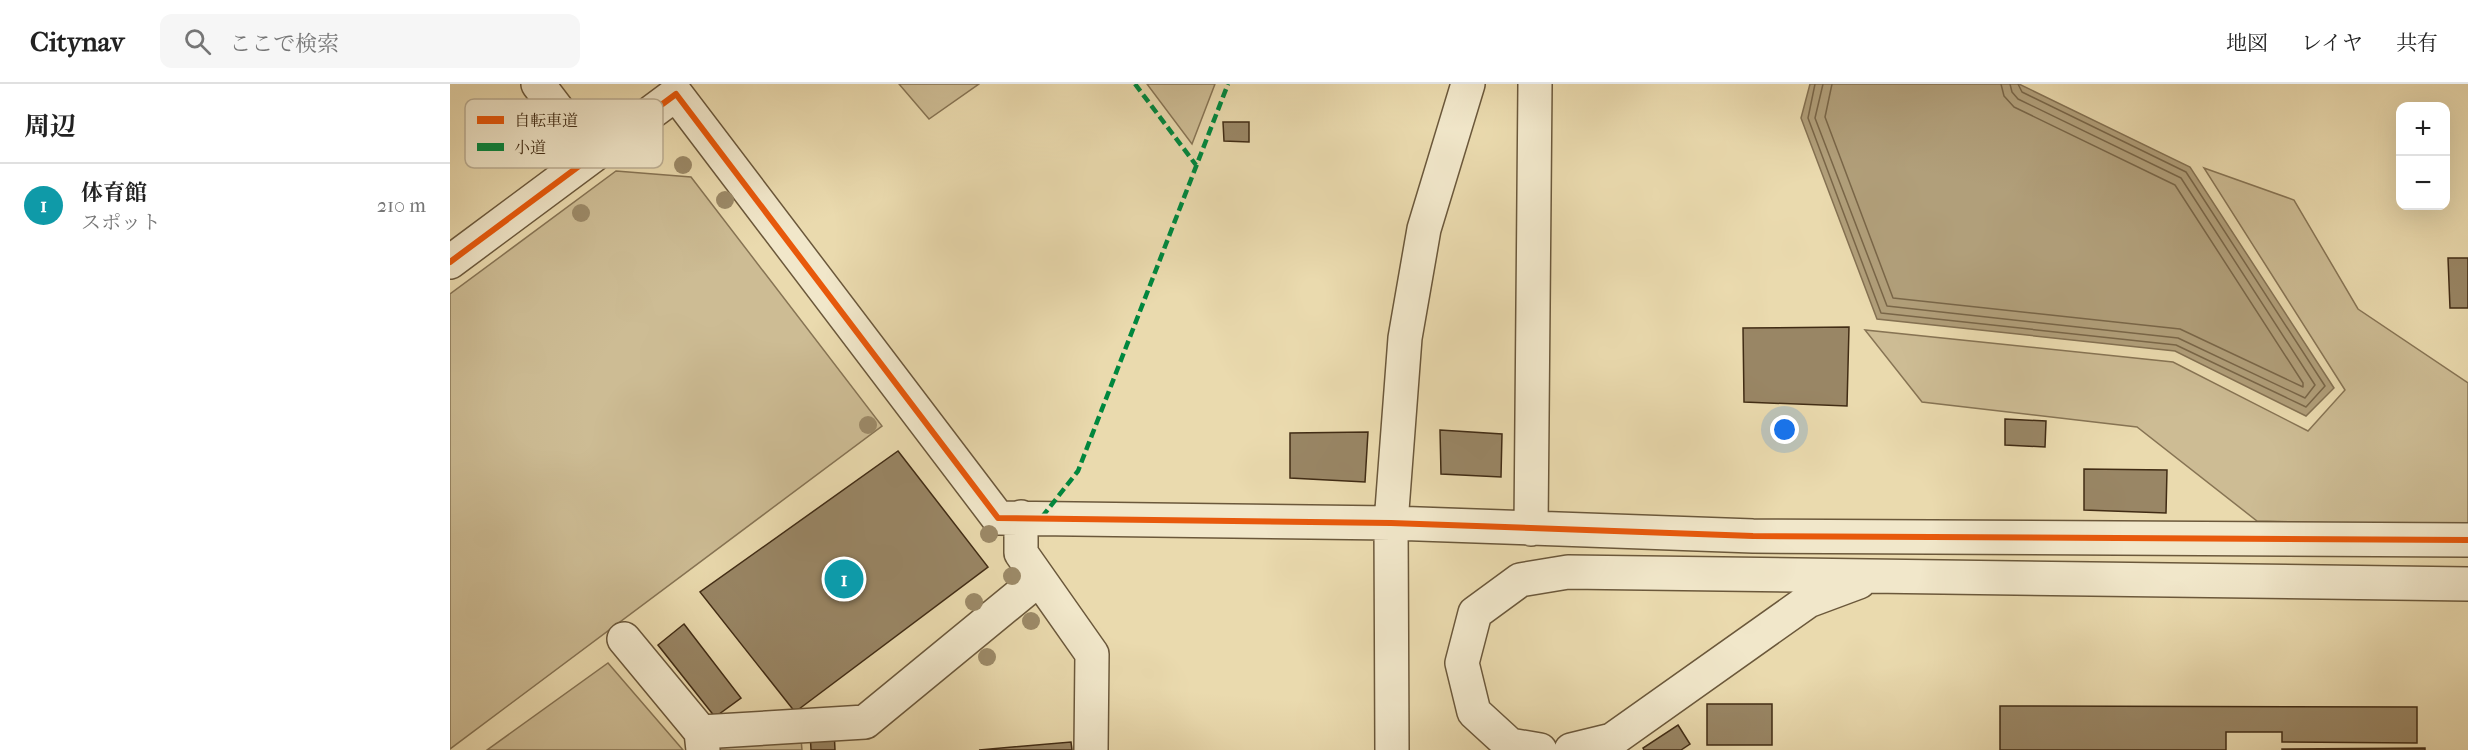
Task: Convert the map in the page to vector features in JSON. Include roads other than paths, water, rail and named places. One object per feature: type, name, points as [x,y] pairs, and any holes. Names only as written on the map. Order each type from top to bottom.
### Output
[{"type":"street","points":[[538,84],[549,99]]},
{"type":"street","points":[[1392,750],[1391,523],[1405,338],[1424,229],[1468,84]]},
{"type":"street","points":[[1531,529],[1535,84]]},
{"type":"street","points":[[663,104],[683,89],[998,518],[1391,523],[1754,536],[2468,540]]},
{"type":"street","points":[[450,262],[575,168]]},
{"type":"street","points":[[1021,517],[1021,553],[1092,654],[1091,750]]},
{"type":"street","points":[[1540,750],[1510,745],[1474,712],[1462,663],[1475,613],[1520,580],[1568,572],[2468,584]]},
{"type":"street","points":[[1571,750],[1612,740],[1808,601],[1880,575]]},
{"type":"street","points":[[624,639],[702,741],[865,722],[1039,579]]},
{"type":"water","points":[[1810,84],[2019,84],[2190,167],[2334,388],[2306,416],[2175,351],[1877,319],[1801,118]]},
{"type":"place","name":"体育館","points":[[844,579]]}]
